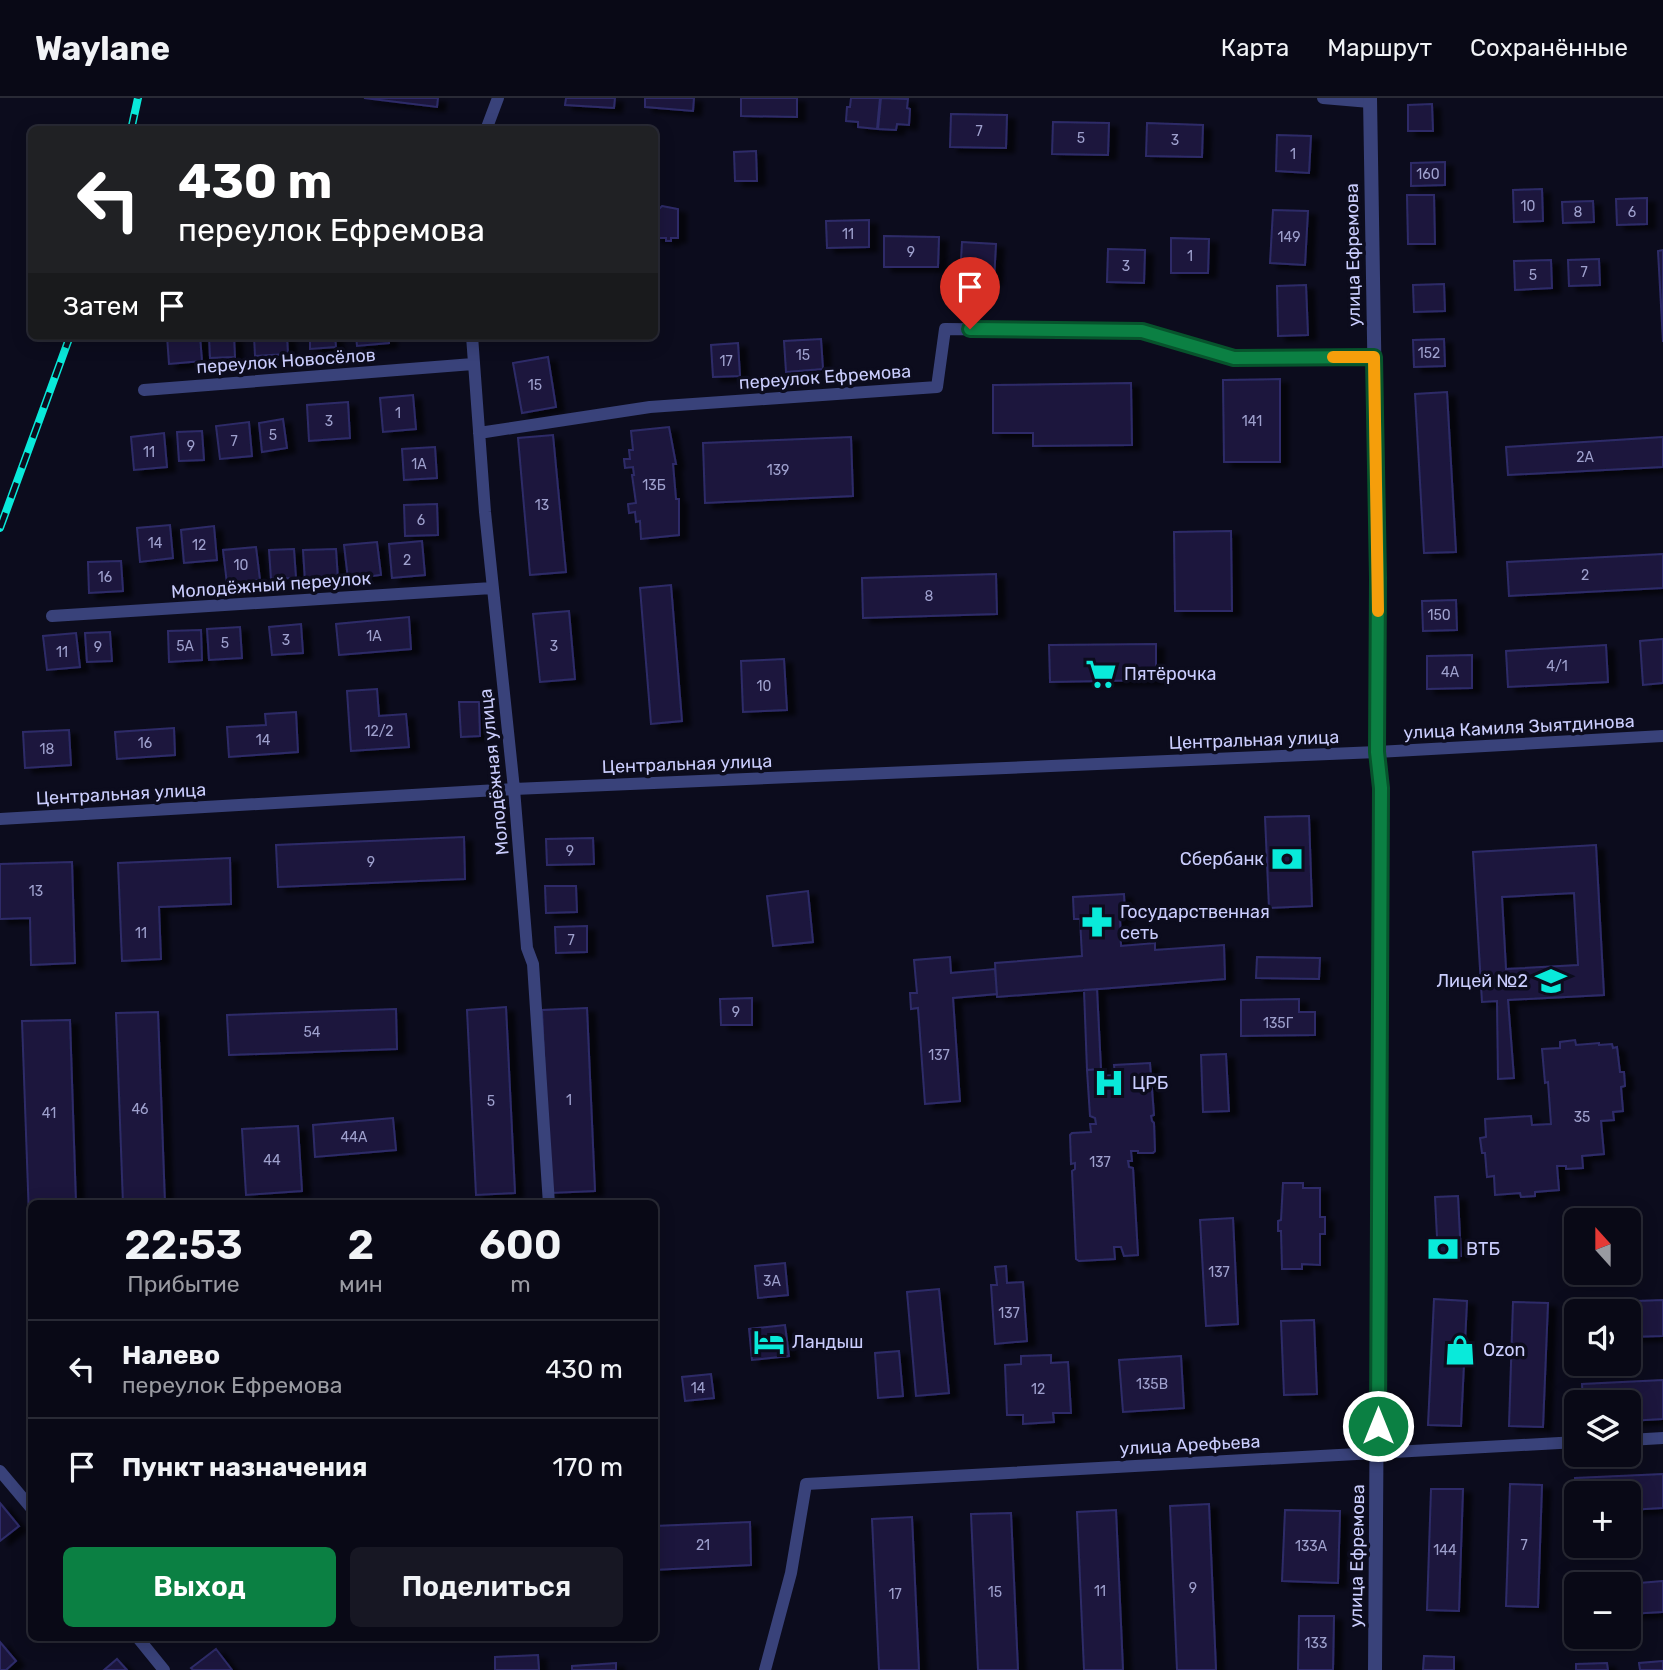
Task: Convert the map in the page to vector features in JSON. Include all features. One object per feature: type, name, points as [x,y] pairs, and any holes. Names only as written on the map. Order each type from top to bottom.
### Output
[{"type":"street","points":[[488,126],[498,98]]},
{"type":"street","points":[[1323,98],[1370,100]]},
{"type":"street","name":"улица Ефремова","points":[[1370,100],[1378,578],[1377,752],[1381,788],[1378,1453],[1374,1670]]},
{"type":"street","name":"переулок Ефремова","points":[[479,433],[650,407],[937,387],[945,329],[1142,331],[1234,358],[1374,357]]},
{"type":"street","name":"Молодёжная улица","points":[[472,340],[492,589],[514,789],[527,948],[533,964],[549,1200]]},
{"type":"street","name":"переулок Новосёлов","points":[[144,390],[473,364]]},
{"type":"street","name":"Молодёжный переулок","points":[[52,616],[492,589]]},
{"type":"street","name":"улица Камиля Зыятдинова","points":[[1377,752],[1663,736]]},
{"type":"street","name":"Центральная улица","points":[[0,819],[514,789],[1377,752]]},
{"type":"street","points":[[1641,1439],[1663,1438]]},
{"type":"street","name":"улица Арефьева","points":[[765,1670],[791,1573],[806,1484],[1564,1443]]},
{"type":"street","points":[[0,1471],[28,1504]]},
{"type":"street","points":[[140,1641],[164,1670]]},
{"type":"building","points":[[364,98],[438,98],[437,107]]},
{"type":"building","points":[[566,98],[615,98],[614,108],[565,105]]},
{"type":"building","points":[[645,98],[694,98],[693,111],[645,107]]},
{"type":"building","points":[[741,98],[797,98],[797,117],[741,116]]},
{"type":"building","points":[[851,98],[880,98],[877,129],[858,127],[858,122],[846,121]]},
{"type":"building","points":[[881,98],[908,99],[909,125],[897,124],[896,130],[878,129]]},
{"type":"building","points":[[1432,104],[1433,131],[1408,131],[1408,105]]},
{"type":"building","points":[[951,114],[1007,115],[1006,148],[950,147]]},
{"type":"building","points":[[1053,122],[1109,123],[1108,155],[1052,154]]},
{"type":"building","points":[[1147,123],[1203,125],[1202,157],[1146,156]]},
{"type":"building","points":[[1277,135],[1311,136],[1309,173],[1276,171]]},
{"type":"building","points":[[756,151],[757,181],[735,181],[734,152]]},
{"type":"building","points":[[1445,162],[1445,185],[1411,186],[1411,163]]},
{"type":"building","points":[[1542,189],[1543,221],[1514,222],[1513,190]]},
{"type":"building","points":[[1407,195],[1434,195],[1435,244],[1408,244]]},
{"type":"building","points":[[1647,198],[1647,224],[1617,225],[1616,199]]},
{"type":"building","points":[[1593,201],[1594,222],[1563,223],[1562,202]]},
{"type":"building","points":[[662,206],[678,209],[678,238],[666,241],[666,238],[658,238],[659,209]]},
{"type":"building","points":[[1273,210],[1308,211],[1305,265],[1270,263]]},
{"type":"building","points":[[869,220],[869,247],[827,248],[826,221]]},
{"type":"building","points":[[884,236],[939,237],[938,267],[884,267]]},
{"type":"building","points":[[1171,238],[1209,239],[1208,273],[1171,273]]},
{"type":"building","points":[[962,242],[996,244],[994,280],[960,279]]},
{"type":"building","points":[[1108,249],[1145,250],[1144,283],[1107,282]]},
{"type":"building","points":[[1663,250],[1663,342],[1658,251]]},
{"type":"building","points":[[1599,259],[1600,285],[1569,286],[1568,260]]},
{"type":"building","points":[[1551,260],[1552,288],[1515,290],[1514,261]]},
{"type":"building","points":[[1444,284],[1445,311],[1414,312],[1413,285]]},
{"type":"building","points":[[1306,285],[1308,335],[1278,336],[1277,286]]},
{"type":"building","points":[[821,339],[823,369],[786,372],[784,341]]},
{"type":"building","points":[[1444,339],[1445,366],[1414,367],[1413,340]]},
{"type":"building","points":[[167,340],[200,340],[202,361],[169,364]]},
{"type":"building","points":[[209,340],[234,340],[235,357],[210,358]]},
{"type":"building","points":[[254,340],[287,340],[288,354],[255,356]]},
{"type":"building","points":[[310,340],[335,340],[336,347],[310,349]]},
{"type":"building","points":[[356,340],[389,340],[389,343],[357,346]]},
{"type":"building","points":[[738,343],[740,376],[713,377],[711,345]]},
{"type":"building","points":[[548,357],[556,407],[522,413],[513,363]]},
{"type":"building","points":[[1280,379],[1280,462],[1224,462],[1223,380]]},
{"type":"building","points":[[1131,383],[1132,445],[1033,446],[1033,433],[993,433],[993,385]]},
{"type":"building","points":[[1447,392],[1456,552],[1424,553],[1415,394]]},
{"type":"building","points":[[413,395],[416,429],[383,432],[380,398]]},
{"type":"building","points":[[348,402],[350,438],[309,441],[307,405]]},
{"type":"building","points":[[283,419],[287,448],[262,452],[259,423]]},
{"type":"building","points":[[249,422],[252,456],[220,459],[216,426]]},
{"type":"building","points":[[669,427],[676,464],[673,464],[676,499],[679,499],[679,535],[641,539],[640,521],[636,522],[635,512],[629,513],[628,504],[636,503],[633,467],[625,468],[624,459],[630,459],[629,450],[633,450],[631,431]]},
{"type":"building","points":[[202,431],[204,460],[179,461],[177,432]]},
{"type":"building","points":[[164,433],[167,467],[134,470],[131,437]]},
{"type":"building","points":[[553,435],[566,572],[530,575],[518,438]]},
{"type":"building","points":[[851,437],[853,496],[705,503],[703,443]]},
{"type":"building","points":[[1663,437],[1663,467],[1508,475],[1506,447]]},
{"type":"building","points":[[435,447],[437,478],[404,480],[402,449]]},
{"type":"building","points":[[437,504],[438,535],[405,536],[404,505]]},
{"type":"building","points":[[170,525],[173,558],[140,562],[137,528]]},
{"type":"building","points":[[214,526],[217,560],[184,563],[181,530]]},
{"type":"building","points":[[1231,531],[1232,611],[1175,611],[1174,532]]},
{"type":"building","points":[[422,541],[425,575],[392,578],[389,544]]},
{"type":"building","points":[[377,542],[381,575],[348,579],[344,545]]},
{"type":"building","points":[[256,547],[260,580],[227,584],[223,550]]},
{"type":"building","points":[[294,549],[296,578],[271,579],[269,550]]},
{"type":"building","points":[[336,549],[338,580],[305,581],[303,550]]},
{"type":"building","points":[[1663,554],[1663,588],[1509,596],[1507,562]]},
{"type":"building","points":[[121,561],[123,591],[89,593],[88,562]]},
{"type":"building","points":[[996,574],[997,614],[863,618],[862,578]]},
{"type":"building","points":[[671,585],[682,721],[651,724],[640,588]]},
{"type":"building","points":[[1456,600],[1457,630],[1423,631],[1422,601]]},
{"type":"building","points":[[569,611],[575,679],[540,682],[533,614]]},
{"type":"building","points":[[409,617],[411,649],[339,655],[336,624]]},
{"type":"building","points":[[301,624],[303,653],[272,655],[269,627]]},
{"type":"building","points":[[240,627],[242,658],[209,660],[207,629]]},
{"type":"building","points":[[201,630],[202,660],[169,662],[168,631]]},
{"type":"building","points":[[110,632],[112,661],[87,662],[85,633]]},
{"type":"building","points":[[76,633],[80,667],[47,670],[43,636]]},
{"type":"building","points":[[1663,639],[1663,683],[1643,685],[1640,641]]},
{"type":"building","points":[[1156,644],[1156,680],[1050,682],[1049,645]]},
{"type":"building","points":[[1606,645],[1608,682],[1508,687],[1506,651]]},
{"type":"building","points":[[1472,655],[1472,688],[1427,689],[1427,656]]},
{"type":"building","points":[[784,659],[787,710],[743,712],[741,661]]},
{"type":"building","points":[[377,689],[379,716],[406,714],[409,747],[351,751],[347,691]]},
{"type":"building","points":[[459,702],[479,702],[480,736],[461,737]]},
{"type":"building","points":[[296,712],[298,752],[229,757],[227,727],[266,725],[265,714]]},
{"type":"building","points":[[174,728],[175,755],[117,759],[115,732]]},
{"type":"building","points":[[69,730],[71,765],[25,768],[23,732]]},
{"type":"building","points":[[1309,816],[1312,906],[1269,908],[1265,817]]},
{"type":"building","points":[[464,837],[465,879],[278,887],[276,845]]},
{"type":"building","points":[[593,838],[594,864],[547,865],[546,839]]},
{"type":"building","points":[[1596,845],[1604,995],[1508,1000],[1514,1078],[1498,1079],[1497,1001],[1482,1002],[1473,852]],"holes":[[[1574,893],[1578,965],[1506,969],[1502,897]]]},
{"type":"building","points":[[230,858],[231,904],[159,907],[161,959],[122,961],[118,863]]},
{"type":"building","points":[[72,862],[75,963],[31,965],[30,918],[0,919],[0,864]]},
{"type":"building","points":[[545,886],[576,886],[577,912],[546,913]]},
{"type":"building","points":[[808,891],[813,942],[773,946],[767,896]]},
{"type":"building","points":[[1124,894],[1125,916],[1120,916],[1121,946],[1155,943],[1155,950],[1224,945],[1225,979],[997,997],[995,963],[1082,956],[1080,919],[1074,919],[1073,897]]},
{"type":"building","points":[[587,926],[587,952],[556,953],[555,927]]},
{"type":"building","points":[[950,957],[951,973],[995,969],[997,994],[953,998],[960,1101],[925,1104],[918,1008],[911,1009],[910,993],[917,993],[914,960]]},
{"type":"building","points":[[1257,957],[1320,958],[1319,979],[1256,978]]},
{"type":"building","points":[[1097,989],[1101,1069],[1087,1070],[1084,990]]},
{"type":"building","points":[[752,998],[752,1025],[721,1025],[720,999]]},
{"type":"building","points":[[1299,999],[1299,1012],[1315,1012],[1315,1035],[1241,1036],[1241,1000]]},
{"type":"building","points":[[506,1007],[515,1193],[476,1195],[467,1010]]},
{"type":"building","points":[[587,1008],[595,1191],[550,1193],[542,1010]]},
{"type":"building","points":[[396,1009],[397,1049],[229,1055],[227,1015]]},
{"type":"building","points":[[158,1012],[165,1200],[123,1200],[116,1013]]},
{"type":"building","points":[[70,1020],[76,1200],[28,1200],[22,1021]]},
{"type":"building","points":[[1575,1040],[1576,1045],[1599,1043],[1617,1047],[1620,1072],[1624,1072],[1625,1086],[1621,1087],[1623,1111],[1613,1112],[1614,1120],[1601,1121],[1604,1154],[1582,1156],[1583,1168],[1566,1169],[1566,1166],[1557,1166],[1559,1190],[1535,1192],[1535,1196],[1521,1197],[1520,1193],[1495,1195],[1494,1176],[1487,1177],[1485,1153],[1482,1153],[1480,1138],[1486,1137],[1485,1119],[1531,1116],[1532,1125],[1551,1124],[1542,1049],[1560,1048],[1560,1042]]},
{"type":"building","points":[[1226,1054],[1229,1111],[1203,1112],[1201,1055]]},
{"type":"building","points":[[1150,1063],[1155,1151],[1131,1151],[1132,1161],[1128,1161],[1129,1167],[1133,1168],[1138,1255],[1124,1256],[1121,1247],[1114,1247],[1115,1259],[1079,1261],[1076,1259],[1072,1171],[1075,1169],[1075,1163],[1071,1164],[1070,1135],[1091,1132],[1090,1124],[1096,1124],[1095,1118],[1090,1116],[1087,1070],[1101,1069],[1104,1076],[1115,1075],[1114,1065]]},
{"type":"building","points":[[393,1118],[396,1150],[315,1157],[313,1125]]},
{"type":"building","points":[[298,1126],[302,1191],[246,1195],[242,1129]]},
{"type":"building","points":[[1283,1183],[1303,1183],[1303,1188],[1320,1188],[1320,1217],[1325,1217],[1325,1234],[1320,1234],[1320,1265],[1302,1264],[1302,1269],[1282,1269],[1281,1231],[1278,1231],[1278,1221],[1281,1220]]},
{"type":"building","points":[[1458,1196],[1461,1256],[1438,1257],[1435,1197]]},
{"type":"building","points":[[1233,1218],[1238,1324],[1206,1326],[1200,1220]]},
{"type":"building","points":[[785,1263],[788,1295],[758,1298],[755,1266]]},
{"type":"building","points":[[1006,1266],[1007,1283],[1023,1282],[1027,1341],[995,1344],[991,1285],[997,1285],[995,1267]]},
{"type":"building","points":[[939,1289],[949,1393],[916,1396],[907,1292]]},
{"type":"building","points":[[1434,1299],[1467,1301],[1461,1426],[1428,1425]]},
{"type":"building","points":[[1663,1300],[1663,1336],[1641,1337],[1641,1301]]},
{"type":"building","points":[[1513,1302],[1548,1303],[1543,1427],[1509,1426]]},
{"type":"building","points":[[1314,1320],[1317,1394],[1284,1395],[1281,1321]]},
{"type":"building","name":"Ландыш","points":[[785,1325],[789,1356],[752,1360],[749,1329]]},
{"type":"building","points":[[899,1351],[903,1396],[878,1398],[875,1353]]},
{"type":"building","points":[[1051,1355],[1051,1363],[1068,1362],[1071,1413],[1053,1413],[1054,1422],[1023,1424],[1023,1415],[1007,1415],[1005,1365],[1021,1364],[1021,1356]]},
{"type":"building","points":[[1181,1356],[1184,1408],[1123,1412],[1119,1360]]},
{"type":"building","points":[[711,1374],[714,1398],[685,1401],[682,1377]]},
{"type":"building","points":[[1663,1380],[1663,1419],[1641,1420],[1641,1390],[1582,1390],[1582,1384]]},
{"type":"building","points":[[1663,1474],[1663,1508],[1641,1509],[1641,1481],[1575,1481],[1575,1478]]},
{"type":"building","points":[[1510,1484],[1542,1485],[1538,1607],[1506,1606]]},
{"type":"building","points":[[1431,1489],[1463,1489],[1459,1611],[1427,1610]]},
{"type":"building","points":[[0,1503],[19,1526],[0,1541]]},
{"type":"building","points":[[1209,1504],[1216,1670],[1177,1670],[1170,1506]]},
{"type":"building","points":[[1116,1510],[1123,1670],[1084,1670],[1077,1512]]},
{"type":"building","points":[[1285,1510],[1340,1511],[1338,1583],[1282,1581]]},
{"type":"building","points":[[1011,1513],[1018,1670],[978,1670],[971,1514]]},
{"type":"building","points":[[912,1517],[919,1670],[879,1670],[872,1519]]},
{"type":"building","points":[[750,1522],[751,1565],[658,1570],[658,1526]]},
{"type":"building","points":[[1663,1581],[1663,1612],[1641,1613],[1641,1583]]},
{"type":"building","points":[[1299,1616],[1334,1616],[1333,1670],[1298,1670]]},
{"type":"building","points":[[0,1642],[16,1661],[6,1670],[0,1670]]},
{"type":"building","points":[[216,1649],[232,1670],[191,1668]]},
{"type":"building","points":[[538,1655],[539,1670],[495,1670],[495,1657]]},
{"type":"building","points":[[1424,1656],[1454,1657],[1454,1670],[1423,1670]]},
{"type":"building","points":[[117,1659],[127,1670],[104,1670]]},
{"type":"building","points":[[1663,1661],[1663,1670],[1640,1670],[1639,1663]]},
{"type":"building","points":[[616,1663],[616,1670],[572,1670],[572,1666]]},
{"type":"building","points":[[1607,1663],[1608,1670],[1576,1670],[1576,1664]]},
{"type":"railway","points":[[132,126],[138,98]]},
{"type":"railway","points":[[0,528],[69,340]]},
{"type":"slow traffic","points":[[1333,357],[1374,357],[1378,611]]},
{"type":"place","name":"Пятёрочка","points":[[1101,674]]},
{"type":"place","name":"Сбербанк","points":[[1287,859]]},
{"type":"place","name":"Государственная сеть","points":[[1097,922]]},
{"type":"place","name":"Лицей №2","points":[[1551,981]]},
{"type":"place","name":"ЦРБ","points":[[1109,1083]]},
{"type":"place","name":"ВТБ","points":[[1443,1249]]},
{"type":"place","name":"Ландыш","points":[[769,1342]]},
{"type":"place","name":"Ozon","points":[[1460,1350]]},
{"type":"route","points":[[970,329],[1142,331],[1234,358],[1374,357],[1378,578],[1377,752],[1381,788],[1378,1426]]}]
